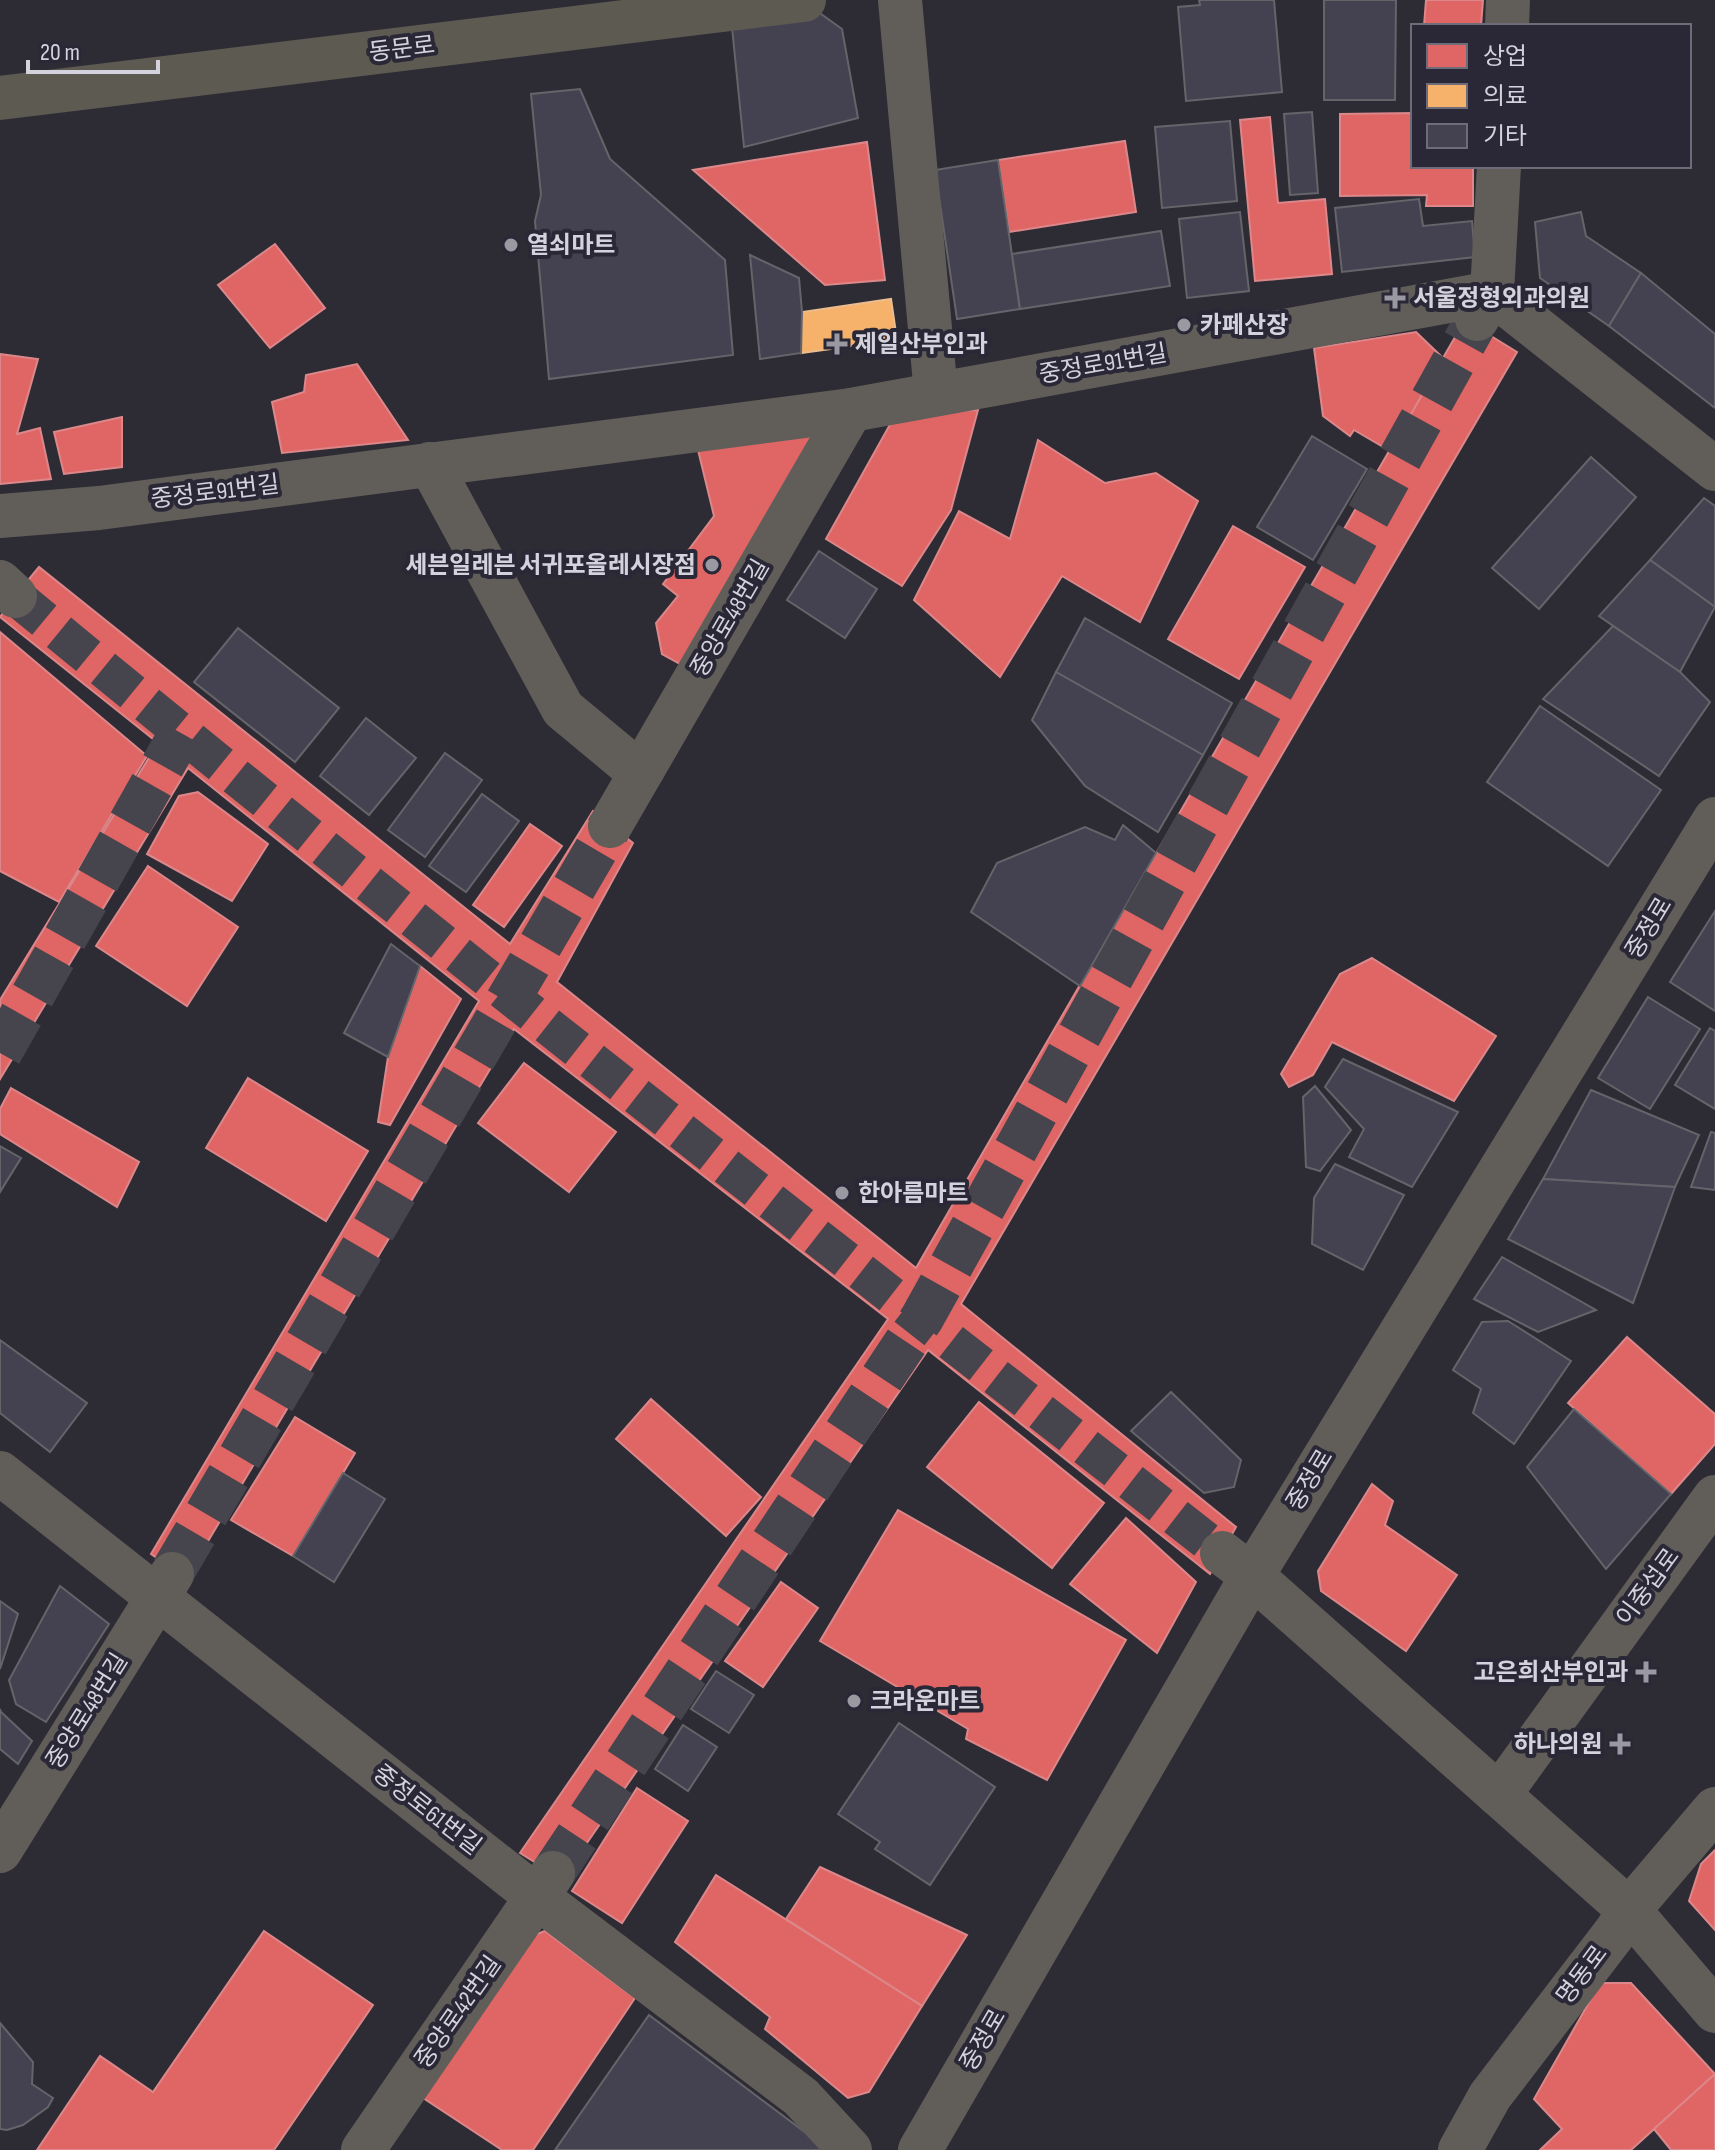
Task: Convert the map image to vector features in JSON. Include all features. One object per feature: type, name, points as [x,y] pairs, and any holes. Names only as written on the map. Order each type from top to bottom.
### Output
[{"type":"main road","name":"동문로","points":[[0,98],[804,0]]},
{"type":"street","points":[[900,0],[936,394]]},
{"type":"street","points":[[1507,24],[1508,0]]},
{"type":"street","points":[[1499,168],[1483,309],[1715,469]]},
{"type":"street","name":"중정로91번길","points":[[0,516],[99,508],[851,410],[1483,309]]},
{"type":"street","name":"중앙로48번길","points":[[610,826],[851,410]]},
{"type":"street","points":[[430,464],[563,709],[628,763],[643,769]]},
{"type":"street","name":"중정로","points":[[920,2150],[1237,1564],[1715,819]]},
{"type":"street","name":"중정로61번길","points":[[0,1473],[166,1584],[545,1885],[801,2097],[850,2150]]},
{"type":"street","name":"이중섭로","points":[[1499,1795],[1715,1497]]},
{"type":"street","points":[[1237,1564],[1629,1910],[1715,2011]]},
{"type":"street","name":"중앙로48번길","points":[[0,1851],[166,1584]]},
{"type":"street","name":"명동로","points":[[1460,2150],[1490,2096],[1629,1910],[1715,1809]]},
{"type":"street","name":"중앙로42번길","points":[[363,2150],[545,1885]]},
{"type":"building: 상업","points":[[1426,0],[1483,0],[1481,24],[1424,24]]},
{"type":"building: 상업","points":[[1411,113],[1411,168],[1473,168],[1473,206],[1426,206],[1427,195],[1340,196],[1340,114]]},
{"type":"building: 상업","points":[[1270,117],[1278,203],[1325,199],[1332,274],[1255,281],[1240,120]]},
{"type":"building: 상업","points":[[1125,141],[1136,212],[1009,232],[998,160]]},
{"type":"building: 상업","points":[[867,142],[885,280],[825,285],[693,170]]},
{"type":"building: 상업","points":[[275,244],[325,308],[270,348],[218,285]]},
{"type":"building: 상업","points":[[1465,320],[1517,352],[961,1304],[1236,1527],[1210,1574],[928,1350],[562,1879],[520,1853],[888,1319],[514,1029],[186,1578],[151,1554],[479,1001],[188,768],[0,1079],[0,1000],[158,743],[0,617],[39,567],[510,944],[593,811],[633,843],[557,982],[916,1268]]},
{"type":"building: 상업","points":[[1416,332],[1443,358],[1390,451],[1354,430],[1350,436],[1323,416],[1314,348]]},
{"type":"building: 상업","points":[[0,354],[38,359],[17,434],[40,428],[51,479],[0,484]]},
{"type":"building: 상업","points":[[357,364],[408,440],[282,453],[272,402],[304,392],[306,375]]},
{"type":"building: 상업","points":[[978,410],[951,510],[902,586],[826,539],[897,412]]},
{"type":"building: 상업","points":[[122,417],[122,467],[64,474],[54,432]]},
{"type":"building: 상업","name":"세븐일레븐 서귀포올레시장점","points":[[809,428],[817,441],[689,669],[662,654],[656,623],[678,596],[663,584],[714,516],[698,450]]},
{"type":"building: 상업","points":[[1038,440],[1105,483],[1156,473],[1198,501],[1140,622],[1062,576],[1000,677],[914,600],[959,511],[1010,539]]},
{"type":"building: 상업","points":[[1233,526],[1305,567],[1239,679],[1168,639]]},
{"type":"building: 상업","points":[[0,632],[147,756],[59,902],[0,871]]},
{"type":"building: 상업","points":[[198,792],[268,844],[232,901],[147,854],[179,796]]},
{"type":"building: 상업","points":[[530,824],[562,846],[504,927],[473,905]]},
{"type":"building: 상업","points":[[148,866],[238,927],[187,1006],[96,946]]},
{"type":"building: 상업","points":[[1372,958],[1496,1036],[1454,1101],[1332,1042],[1313,1075],[1289,1087],[1281,1074],[1340,974]]},
{"type":"building: 상업","points":[[420,966],[461,999],[390,1125],[378,1122],[388,1057]]},
{"type":"building: 상업","points":[[524,1063],[616,1132],[569,1192],[478,1123]]},
{"type":"building: 상업","points":[[248,1078],[368,1151],[326,1221],[206,1148]]},
{"type":"building: 상업","points":[[11,1088],[139,1162],[117,1207],[0,1134],[0,1109]]},
{"type":"building: 상업","points":[[1627,1337],[1715,1414],[1715,1444],[1671,1494],[1568,1403]]},
{"type":"building: 상업","points":[[651,1399],[761,1497],[726,1536],[616,1439]]},
{"type":"building: 상업","points":[[979,1402],[1104,1503],[1052,1568],[927,1467]]},
{"type":"building: 상업","points":[[295,1417],[355,1453],[293,1556],[231,1520]]},
{"type":"building: 상업","points":[[1372,1484],[1393,1501],[1385,1525],[1457,1575],[1406,1651],[1321,1591],[1318,1571]]},
{"type":"building: 상업","points":[[898,1510],[1126,1640],[1047,1780],[966,1739],[968,1729],[820,1641]]},
{"type":"building: 상업","points":[[1126,1518],[1196,1582],[1157,1653],[1070,1584]]},
{"type":"building: 상업","points":[[781,1582],[818,1608],[763,1687],[725,1661]]},
{"type":"building: 상업","points":[[637,1788],[688,1821],[622,1923],[572,1891]]},
{"type":"building: 상업","points":[[1715,1850],[1715,1930],[1689,1901],[1701,1864]]},
{"type":"building: 상업","points":[[820,1867],[967,1935],[922,2006],[786,1919]]},
{"type":"building: 상업","points":[[716,1875],[922,2006],[869,2092],[848,2098],[765,2029],[770,2017],[675,1942]]},
{"type":"building: 상업","points":[[264,1931],[373,2005],[274,2150],[37,2150],[100,2056],[153,2092]]},
{"type":"building: 상업","points":[[545,1931],[635,1998],[533,2150],[502,2150],[420,2096],[521,1940]]},
{"type":"building: 상업","points":[[1600,1983],[1631,1983],[1715,2074],[1631,2150],[1540,2150],[1562,2129],[1534,2099]]},
{"type":"building: 상업","points":[[1715,2074],[1715,2150],[1671,2150],[1654,2129]]},
{"type":"building: 의료","points":[[891,299],[897,340],[801,353],[802,312]]},
{"type":"building: 기타","points":[[1199,0],[1274,0],[1282,92],[1186,101],[1178,7],[1200,5]]},
{"type":"building: 기타","points":[[1324,0],[1396,0],[1395,100],[1324,100]]},
{"type":"building: 기타","points":[[817,11],[842,29],[858,118],[744,147],[732,27]]},
{"type":"building: 기타","points":[[580,89],[610,159],[725,260],[733,355],[549,379],[535,221],[541,195],[531,94]]},
{"type":"building: 기타","points":[[1312,112],[1318,193],[1290,195],[1284,114]]},
{"type":"building: 기타","points":[[1230,121],[1237,201],[1162,208],[1155,127]]},
{"type":"building: 기타","points":[[998,160],[1020,309],[957,319],[935,170]]},
{"type":"building: 기타","points":[[1419,199],[1423,226],[1472,221],[1475,257],[1342,272],[1335,208]]},
{"type":"building: 기타","points":[[1240,212],[1249,291],[1187,298],[1179,219]]},
{"type":"building: 기타","points":[[1581,212],[1586,236],[1641,273],[1609,326],[1540,278],[1535,222]]},
{"type":"building: 기타","points":[[1161,231],[1170,286],[1020,309],[1012,254]]},
{"type":"building: 기타","points":[[750,255],[799,278],[801,353],[760,359]]},
{"type":"building: 기타","points":[[1641,273],[1715,334],[1715,408],[1609,326]]},
{"type":"building: 기타","points":[[1312,436],[1367,469],[1313,560],[1257,527]]},
{"type":"building: 기타","points":[[1591,457],[1636,497],[1539,609],[1492,568]]},
{"type":"building: 기타","points":[[1704,498],[1715,506],[1715,607],[1650,560]]},
{"type":"building: 기타","points":[[819,551],[877,589],[845,638],[787,600]]},
{"type":"building: 기타","points":[[1650,560],[1715,607],[1680,672],[1599,616]]},
{"type":"building: 기타","points":[[1085,618],[1232,703],[1203,755],[1056,672]]},
{"type":"building: 기타","points":[[1613,626],[1680,672],[1710,702],[1659,776],[1543,699]]},
{"type":"building: 기타","points":[[238,628],[339,708],[295,762],[194,682]]},
{"type":"building: 기타","points":[[1056,672],[1203,755],[1158,832],[1085,786],[1032,720]]},
{"type":"building: 기타","points":[[1540,706],[1661,790],[1608,866],[1487,782]]},
{"type":"building: 기타","points":[[366,718],[416,758],[369,815],[320,776]]},
{"type":"building: 기타","points":[[445,753],[482,780],[425,857],[388,830]]},
{"type":"building: 기타","points":[[482,794],[519,821],[466,892],[429,866]]},
{"type":"building: 기타","points":[[1123,825],[1156,853],[1080,986],[971,912],[997,863],[1085,827],[1115,840]]},
{"type":"building: 기타","points":[[1715,911],[1715,1011],[1670,982]]},
{"type":"building: 기타","points":[[391,944],[420,966],[388,1057],[344,1033]]},
{"type":"building: 기타","points":[[1648,997],[1700,1029],[1650,1109],[1598,1078]]},
{"type":"building: 기타","points":[[1710,1028],[1715,1031],[1715,1109],[1675,1085]]},
{"type":"building: 기타","points":[[1343,1059],[1458,1112],[1412,1187],[1349,1157],[1364,1129],[1325,1087]]},
{"type":"building: 기타","points":[[1315,1086],[1351,1130],[1320,1171],[1306,1167],[1303,1097]]},
{"type":"building: 기타","points":[[1591,1090],[1699,1135],[1675,1187],[1543,1179]]},
{"type":"building: 기타","points":[[1711,1132],[1715,1133],[1715,1190],[1691,1187]]},
{"type":"building: 기타","points":[[0,1146],[21,1158],[0,1192]]},
{"type":"building: 기타","points":[[1335,1164],[1404,1195],[1363,1270],[1312,1244],[1314,1198]]},
{"type":"building: 기타","points":[[1543,1179],[1675,1187],[1633,1303],[1508,1239]]},
{"type":"building: 기타","points":[[1502,1257],[1596,1310],[1538,1332],[1474,1299]]},
{"type":"building: 기타","points":[[1508,1321],[1571,1361],[1514,1444],[1473,1413],[1481,1389],[1453,1370],[1482,1322]]},
{"type":"building: 기타","points":[[0,1340],[87,1403],[50,1452],[0,1413]]},
{"type":"building: 기타","points":[[1171,1392],[1241,1460],[1234,1487],[1204,1493],[1131,1431]]},
{"type":"building: 기타","points":[[1574,1409],[1671,1494],[1606,1569],[1527,1467]]},
{"type":"building: 기타","points":[[343,1473],[385,1499],[334,1582],[293,1556]]},
{"type":"building: 기타","points":[[60,1586],[109,1624],[46,1722],[16,1704],[9,1680]]},
{"type":"building: 기타","points":[[0,1601],[18,1614],[0,1669]]},
{"type":"building: 기타","points":[[716,1671],[754,1695],[729,1733],[691,1709]]},
{"type":"building: 기타","points":[[0,1709],[32,1741],[18,1764],[0,1749]]},
{"type":"building: 기타","points":[[899,1723],[995,1787],[930,1885],[875,1849],[880,1842],[838,1814]]},
{"type":"building: 기타","points":[[683,1725],[717,1747],[688,1791],[655,1769]]},
{"type":"building: 기타","points":[[649,2015],[818,2142],[822,2150],[555,2150]]},
{"type":"building: 기타","points":[[0,2023],[33,2062],[32,2084],[53,2098],[48,2107],[23,2125],[7,2130],[0,2129]]},
{"type":"tunnel","points":[[553,1873],[922,1318],[1474,325]]},
{"type":"tunnel","points":[[15,596],[464,959],[1222,1553]]},
{"type":"tunnel","points":[[0,1053],[181,733]]},
{"type":"tunnel","points":[[173,1571],[610,826]]},
{"type":"place","name":"열쇠마트","points":[[511,245]]},
{"type":"place","name":"서울정형외과의원","points":[[1395,298]]},
{"type":"place","name":"카페산장","points":[[1184,325]]},
{"type":"place","name":"제일산부인과","points":[[837,344]]},
{"type":"place","name":"세븐일레븐 서귀포올레시장점","points":[[712,565]]},
{"type":"place","name":"한아름마트","points":[[842,1193]]},
{"type":"place","name":"고은희산부인과","points":[[1646,1672]]},
{"type":"place","name":"크라운마트","points":[[854,1701]]},
{"type":"place","name":"하나의원","points":[[1620,1744]]}]
